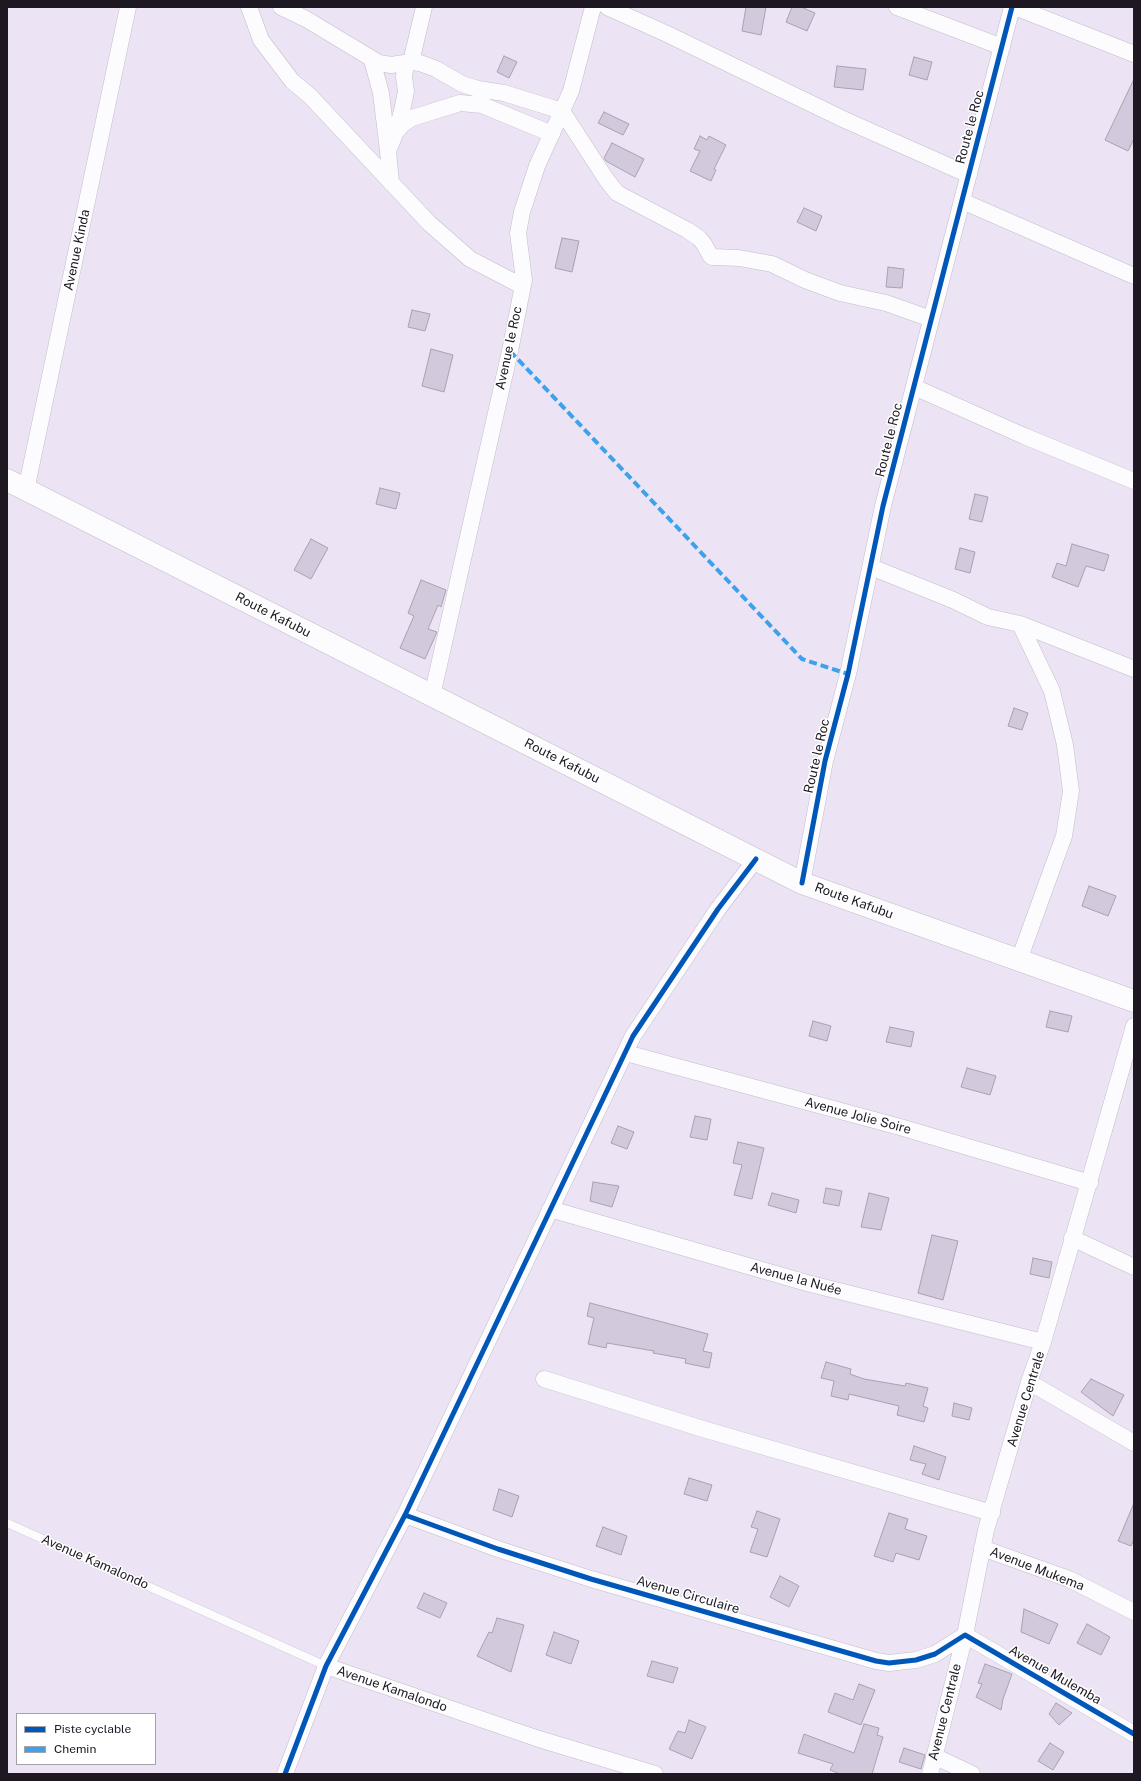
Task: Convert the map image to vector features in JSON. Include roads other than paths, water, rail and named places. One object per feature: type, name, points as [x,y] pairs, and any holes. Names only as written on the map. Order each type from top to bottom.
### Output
[{"type":"main road","name":"Route Kafubu","points":[[16,485],[802,883],[1134,1001]]},
{"type":"street","points":[[249,7],[261,40],[283,71],[292,81],[310,96],[429,223],[470,258],[522,286]]},
{"type":"street","points":[[281,7],[313,23],[379,63],[420,63],[436,69],[462,84],[478,89],[504,93],[562,111],[606,179],[617,193],[687,230],[704,244],[710,255],[772,264],[805,280],[840,293],[886,303],[931,319]]},
{"type":"street","points":[[388,151],[396,132],[406,91],[404,77],[424,7]]},
{"type":"street","name":"Avenue le Roc","points":[[432,696],[510,351],[524,280],[518,233],[522,212],[537,166],[571,91],[593,7]]},
{"type":"street","points":[[607,7],[674,37],[845,120],[969,175]]},
{"type":"street","points":[[897,7],[1002,47]]},
{"type":"street","points":[[1013,7],[1134,54]]},
{"type":"street","name":"Route le Roc","points":[[802,883],[825,761],[848,674],[883,506],[1013,7]]},
{"type":"street","name":"Avenue Kinda","points":[[16,485],[128,8]]},
{"type":"street","points":[[372,60],[381,93],[391,183]]},
{"type":"street","points":[[396,132],[412,118],[460,103],[482,105],[552,134]]},
{"type":"street","points":[[962,201],[1134,276]]},
{"type":"street","points":[[914,387],[1024,436],[1134,480]]},
{"type":"street","points":[[871,567],[953,600],[988,617],[1020,624],[1134,669]]},
{"type":"street","points":[[1019,960],[1064,836],[1071,791],[1064,745],[1052,690],[1020,624]]},
{"type":"street","points":[[286,1774],[326,1666],[405,1515],[633,1036],[718,909],[756,859]]},
{"type":"street","name":"Avenue Centrale","points":[[930,1774],[965,1635],[982,1548],[1029,1382],[1043,1342],[1072,1238],[1090,1183],[1134,1026]]},
{"type":"street","name":"Avenue Jolie Soire","points":[[626,1053],[900,1127],[1090,1183]]},
{"type":"street","name":"Avenue la Nuée","points":[[550,1209],[807,1283],[1043,1342]]},
{"type":"street","points":[[1072,1238],[1134,1267]]},
{"type":"street","points":[[544,1379],[703,1429],[992,1513]]},
{"type":"street","points":[[1029,1382],[1134,1443]]},
{"type":"street","name":"Avenue Circulaire","points":[[405,1515],[498,1549],[591,1579],[876,1661],[889,1663],[916,1660],[935,1654],[965,1635]]},
{"type":"street","name":"Avenue Mukema","points":[[982,1548],[1069,1579],[1134,1612]]},
{"type":"street","name":"Avenue Mulemba","points":[[965,1635],[1134,1734]]},
{"type":"street","name":"Avenue Kamalondo","points":[[326,1666],[539,1740],[655,1774]]},
{"type":"street","points":[[934,1756],[972,1774]]},
{"type":"lane","name":"Avenue Kamalondo","points":[[7,1523],[326,1666]]}]
